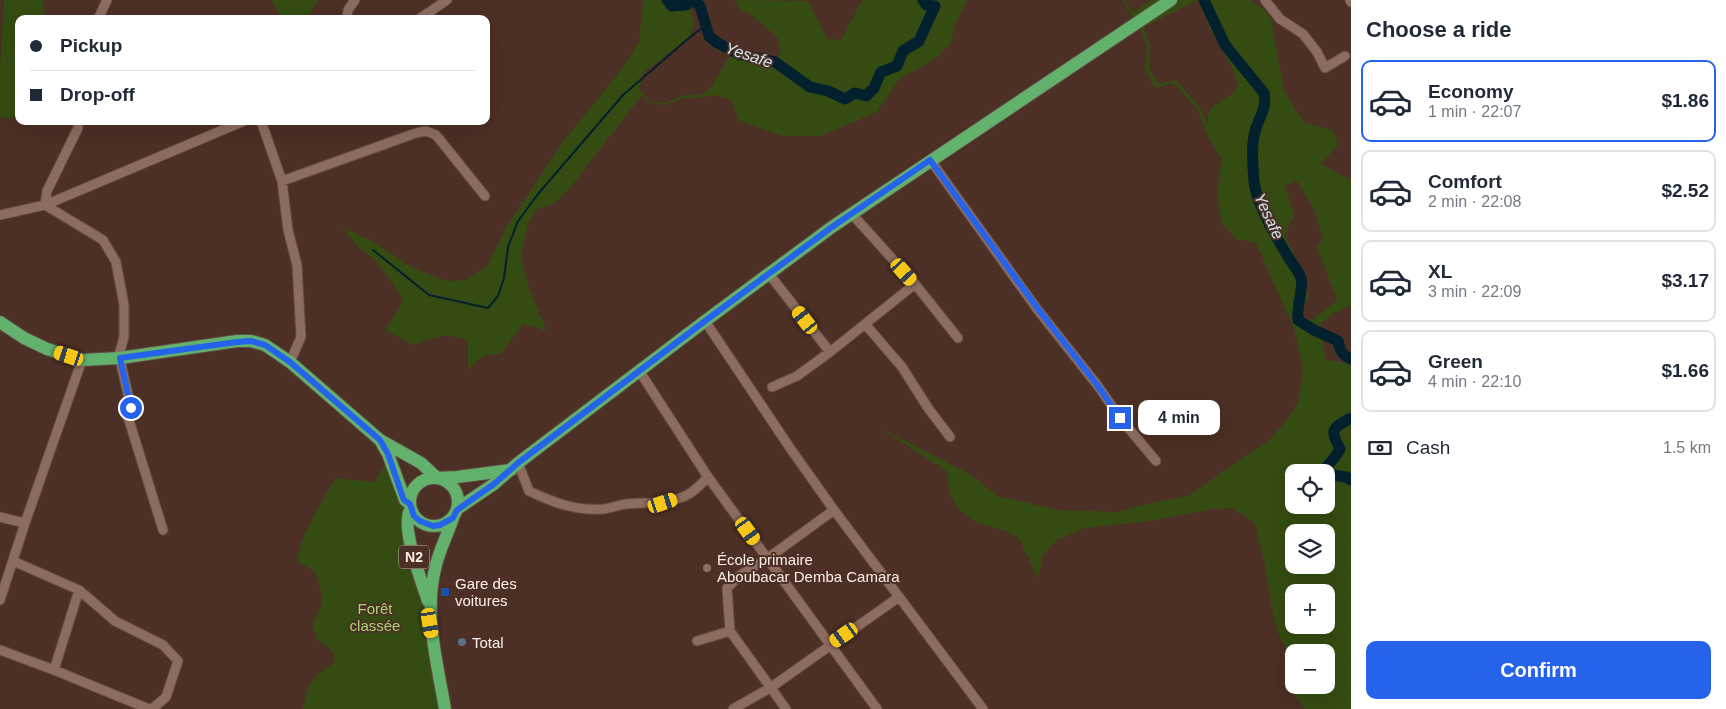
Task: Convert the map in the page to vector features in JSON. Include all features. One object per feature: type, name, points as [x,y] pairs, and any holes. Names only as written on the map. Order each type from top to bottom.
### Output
[{"type":"highway","points":[[380,440],[388,454],[404,500],[420,521],[433,526],[440,525],[705,321],[852,214],[1171,0]]},
{"type":"highway","points":[[0,322],[24,338],[47,349],[82,360],[120,358],[237,342],[251,341],[265,345],[290,362],[380,440],[421,463],[437,478],[450,484],[455,489],[458,503],[455,514]]},
{"type":"highway","points":[[411,507],[410,497],[418,484],[423,480],[515,467]]},
{"type":"highway","name":"N2","points":[[411,507],[407,518],[408,530],[414,557],[429,605]]},
{"type":"highway","name":"N2","points":[[444,709],[430,623],[429,605],[436,564],[455,514]]},
{"type":"street","points":[[100,15],[107,0]]},
{"type":"street","points":[[347,15],[348,10],[355,0]]},
{"type":"street","points":[[424,15],[447,0]]},
{"type":"street","points":[[1265,0],[1280,19],[1303,34],[1317,52],[1325,68],[1345,56]]},
{"type":"street","points":[[45,205],[47,192],[78,125]]},
{"type":"street","points":[[0,215],[45,205],[235,125]]},
{"type":"street","points":[[261,125],[282,181],[288,230],[297,265],[302,328],[301,336],[290,362]]},
{"type":"street","points":[[282,181],[426,131],[436,135],[485,196]]},
{"type":"street","points":[[930,160],[1038,309],[1098,386],[1120,418],[1156,461]]},
{"type":"street","points":[[45,205],[53,208],[60,215],[103,240],[116,262],[124,305],[124,337],[120,358],[131,408],[128,417],[163,530]]},
{"type":"street","points":[[852,214],[915,284],[958,338]]},
{"type":"street","points":[[769,274],[830,352]]},
{"type":"street","points":[[772,387],[797,376],[915,284]]},
{"type":"street","points":[[705,321],[834,510],[983,709]]},
{"type":"street","points":[[865,324],[902,367],[928,408],[950,437]]},
{"type":"street","points":[[0,600],[4,579],[13,561],[82,360]]},
{"type":"street","points":[[640,372],[708,477],[877,709]]},
{"type":"street","points":[[515,467],[529,491],[570,508],[586,510],[606,509],[625,504],[663,503],[688,495],[708,477]]},
{"type":"street","points":[[786,709],[730,631],[728,588],[739,576],[768,558],[834,510]]},
{"type":"street","points":[[0,517],[25,523]]},
{"type":"street","points":[[0,650],[150,709],[166,697],[178,661],[163,645],[115,621],[79,590],[13,561]]},
{"type":"street","points":[[54,670],[79,590]]},
{"type":"street","points":[[733,709],[770,688],[899,597]]},
{"type":"street","points":[[697,641],[730,631]]},
{"type":"green space","points":[[4,0],[43,0],[45,15],[15,15],[15,117],[9,119],[0,117],[0,65]]},
{"type":"green space","points":[[271,0],[318,0],[309,15],[280,15]]},
{"type":"green space","points":[[643,0],[694,0],[691,11],[694,24],[690,37],[643,73],[639,89],[651,102],[665,103],[684,95],[700,95],[710,89],[729,57],[738,54],[775,61],[781,51],[777,37],[748,12],[741,12],[735,0],[808,1],[827,39],[841,40],[862,0],[967,0],[956,22],[950,45],[926,65],[900,78],[877,112],[821,136],[782,136],[738,120],[732,100],[715,95],[683,98],[664,105],[649,103],[642,95],[570,188],[554,204],[537,209],[529,222],[521,255],[530,291],[547,331],[523,324],[501,354],[485,355],[468,369],[468,341],[453,336],[441,336],[413,345],[385,330],[398,310],[403,298],[375,260],[357,246],[342,227],[374,242],[410,266],[446,281],[465,280],[487,267],[504,231],[563,142],[622,69],[639,42]]},
{"type":"green space","points":[[1122,0],[1125,0],[1133,12],[1152,0],[1198,0],[1249,0],[1264,9],[1271,19],[1284,91],[1304,122],[1333,131],[1338,144],[1321,164],[1351,180],[1351,305],[1336,312],[1320,324],[1326,360],[1346,363],[1351,366],[1351,433],[1349,434],[1351,437],[1351,709],[1305,709],[1294,694],[1335,694],[1335,644],[1285,644],[1285,646],[1278,634],[1271,605],[1265,565],[1254,522],[1233,508],[1208,510],[1151,521],[1084,528],[1057,540],[1043,555],[1038,578],[1018,537],[1003,530],[977,523],[959,509],[949,493],[947,471],[876,426],[968,473],[998,496],[1059,510],[1118,512],[1140,505],[1188,496],[1269,440],[1286,421],[1298,402],[1303,369],[1294,329],[1256,243],[1236,239],[1221,222],[1217,194],[1221,159],[1206,132],[1197,108],[1173,83],[1155,88],[1145,68],[1147,47],[1140,28]],"holes":[[[1198,0],[1209,27],[1233,70],[1238,85],[1233,93],[1210,110],[1208,127],[1200,107],[1176,80],[1158,84],[1149,68],[1150,46],[1144,27]],[[1296,180],[1313,207],[1323,239],[1317,247],[1337,300],[1312,320],[1304,318],[1302,310],[1309,297],[1299,264],[1285,235],[1294,215],[1285,186]]]},
{"type":"green space","name":"Forêt classée","points":[[390,456],[424,568],[426,599],[449,709],[303,709],[306,693],[312,681],[321,672],[335,663],[332,650],[317,640],[312,626],[322,598],[314,570],[297,562],[302,542],[312,519],[335,478],[375,482]]},
{"type":"waterway","name":"Yesafe","points":[[667,0],[672,6],[686,5],[693,0]]},
{"type":"waterway","name":"Yesafe","points":[[694,0],[700,6],[709,36],[716,42],[738,54],[775,62],[810,87],[828,91],[845,99],[855,93],[866,96],[874,88],[881,72],[897,66],[903,51],[919,41],[935,6],[926,5],[923,0]]},
{"type":"waterway","name":"Yesafe","points":[[1204,0],[1225,45],[1264,93],[1263,110],[1253,142],[1254,182],[1267,220],[1301,278],[1302,287],[1298,320],[1338,341],[1342,352],[1351,359]]},
{"type":"waterway","points":[[373,250],[429,295],[488,308],[498,296],[504,278],[508,247],[518,221],[538,194],[623,95],[706,25]]},
{"type":"waterway","name":"Yesafe","points":[[1329,464],[1340,449],[1334,430],[1351,418]]},
{"type":"waterway","name":"Yesafe","points":[[1335,475],[1351,480]]},
{"type":"place","name":"École primaire Aboubacar Demba Camara","points":[[707,568]]},
{"type":"place","name":"Gare des voitures","points":[[445,592]]},
{"type":"place","name":"Total","points":[[462,642]]},
{"type":"route","points":[[131,408],[120,358],[237,342],[251,341],[265,345],[290,362],[380,440],[388,454],[404,500],[410,504],[414,516],[426,524],[440,525],[453,518],[457,510],[494,484],[518,463],[760,280],[832,227],[930,160],[1120,418]]}]
